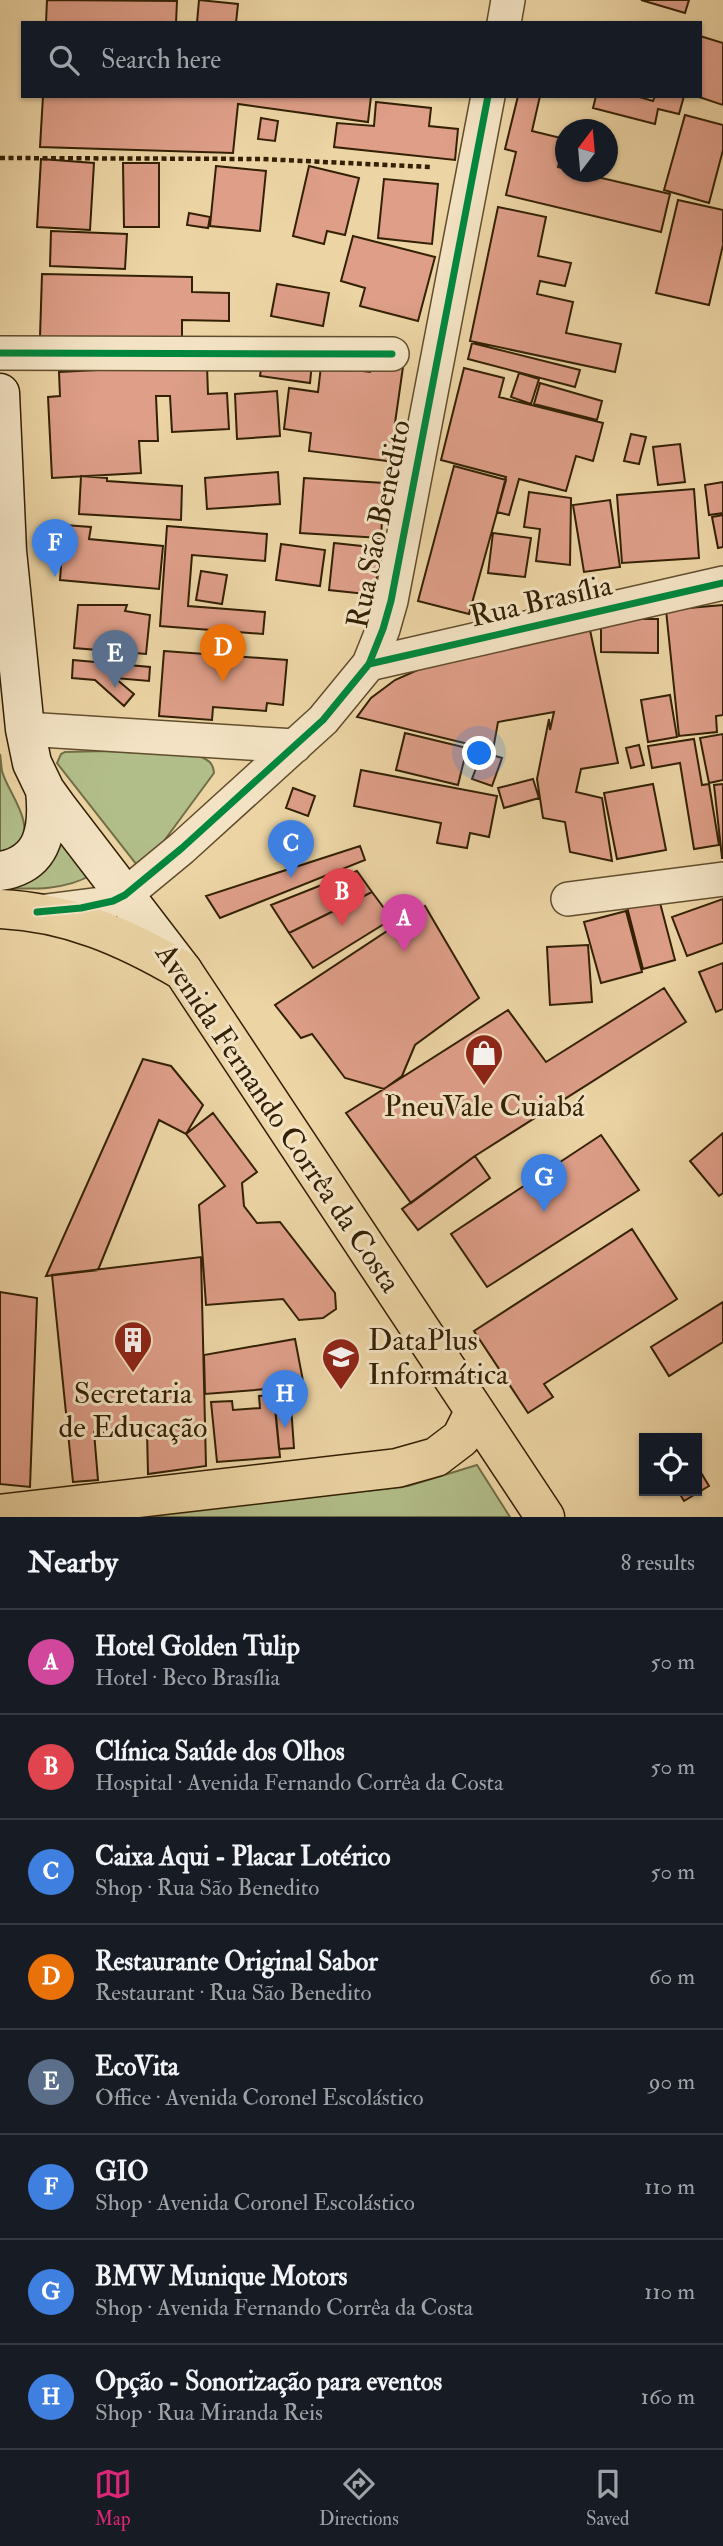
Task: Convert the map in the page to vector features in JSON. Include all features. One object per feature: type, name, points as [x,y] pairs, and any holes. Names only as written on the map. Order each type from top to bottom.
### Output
[{"type":"main road","points":[[0,393],[7,551],[25,729],[32,763],[44,790],[46,820],[40,846],[20,864],[0,871]]},
{"type":"main road","name":"Avenida Fernando Corrêa da Costa","points":[[44,790],[183,971],[545,1517]]},
{"type":"main road","points":[[18,911],[79,921],[112,933],[145,948],[183,971]]},
{"type":"main road","points":[[0,1514],[397,1468],[436,1457],[461,1438],[474,1412]]},
{"type":"street","points":[[504,21],[509,0]]},
{"type":"street","name":"Rua São Benedito","points":[[18,911],[91,906],[125,895],[182,848],[323,720],[369,664],[391,601],[488,98]]},
{"type":"street","points":[[0,353],[392,354]]},
{"type":"street","name":"Rua Brasília","points":[[369,664],[723,583]]},
{"type":"street","points":[[25,729],[295,746]]},
{"type":"street","points":[[568,899],[723,879]]},
{"type":"path","points":[[0,158],[262,159],[430,167]]},
{"type":"green space","points":[[106,751],[199,756],[213,766],[214,773],[158,849],[137,865],[57,763],[65,752]]},
{"type":"green space","points":[[0,754],[2,771],[20,809],[24,830],[22,839],[15,847],[0,854]]},
{"type":"green space","points":[[53,830],[91,875],[58,886],[35,889],[0,888]]},
{"type":"green space","points":[[477,1465],[510,1517],[125,1517],[408,1486]]},
{"type":"building","points":[[47,0],[177,1],[176,21],[46,21]]},
{"type":"building","points":[[199,0],[238,4],[236,21],[197,21]]},
{"type":"building","points":[[641,0],[689,0],[685,13]]},
{"type":"building","points":[[702,37],[723,43],[723,105],[702,98]]},
{"type":"building","points":[[43,98],[371,98],[368,122],[238,104],[233,153],[40,147]]},
{"type":"building","points":[[518,98],[540,98],[532,131],[555,137],[555,182],[618,182],[670,194],[661,232],[506,195],[516,152],[505,149]]},
{"type":"building","points":[[596,98],[643,98],[653,101],[654,98],[683,98],[679,114],[658,109],[655,124],[593,108]]},
{"type":"building","points":[[376,102],[431,108],[429,126],[458,129],[455,160],[334,147],[337,123],[374,126]]},
{"type":"building","points":[[685,115],[723,125],[723,150],[709,203],[664,190]]},
{"type":"building","points":[[261,118],[278,121],[275,141],[258,139]]},
{"type":"building","points":[[41,159],[94,163],[90,230],[37,227]]},
{"type":"building","points":[[123,163],[159,163],[159,227],[124,227]]},
{"type":"building","points":[[216,166],[266,171],[260,231],[210,226]]},
{"type":"building","points":[[309,166],[359,178],[345,235],[327,231],[324,244],[293,236]]},
{"type":"building","points":[[384,179],[438,184],[432,244],[378,238]]},
{"type":"building","points":[[678,200],[723,210],[723,245],[709,305],[656,293]]},
{"type":"building","points":[[498,207],[546,217],[538,256],[571,263],[565,286],[540,281],[537,294],[573,302],[566,333],[621,344],[615,372],[470,341]]},
{"type":"building","points":[[189,213],[210,217],[208,228],[187,225]]},
{"type":"building","points":[[51,231],[127,234],[125,269],[50,266]]},
{"type":"building","points":[[353,236],[435,257],[418,321],[360,306],[365,288],[341,281]]},
{"type":"building","points":[[42,274],[192,277],[192,292],[229,293],[229,321],[182,320],[182,339],[40,337]]},
{"type":"building","points":[[277,284],[329,293],[323,326],[271,316]]},
{"type":"building","points":[[472,343],[580,370],[575,387],[468,359]]},
{"type":"building","points":[[263,356],[312,362],[310,383],[260,376]]},
{"type":"building","points":[[371,362],[403,367],[395,423],[400,423],[394,462],[309,451],[311,433],[284,429],[289,388],[318,392],[321,366],[370,372]]},
{"type":"building","points":[[207,366],[208,394],[227,393],[229,429],[172,432],[170,396],[156,396],[158,441],[139,441],[141,473],[52,478],[48,397],[60,396],[59,372]]},
{"type":"building","points":[[464,368],[504,378],[499,397],[603,423],[593,461],[576,456],[566,491],[519,479],[509,515],[497,512],[506,477],[441,460]]},
{"type":"building","points":[[519,373],[539,379],[531,404],[511,397]]},
{"type":"building","points":[[540,383],[602,401],[597,420],[534,404]]},
{"type":"building","points":[[277,391],[280,436],[237,439],[235,394]]},
{"type":"building","points":[[631,434],[646,437],[639,464],[624,461]]},
{"type":"building","points":[[680,444],[685,482],[658,485],[653,447]]},
{"type":"building","points":[[454,466],[506,480],[469,614],[418,601]]},
{"type":"building","points":[[278,472],[280,504],[207,509],[205,478]]},
{"type":"building","points":[[81,476],[107,478],[107,481],[182,486],[181,520],[79,514]]},
{"type":"building","points":[[304,478],[384,483],[381,538],[300,533]]},
{"type":"building","points":[[723,482],[723,513],[709,515],[705,485]]},
{"type":"building","points":[[694,489],[699,558],[622,563],[617,495]]},
{"type":"building","points":[[529,492],[571,498],[570,565],[536,561],[540,529],[524,527]]},
{"type":"building","points":[[610,500],[620,567],[584,572],[573,505]]},
{"type":"building","points":[[723,515],[723,547],[718,548],[712,517]]},
{"type":"building","points":[[64,525],[91,527],[89,539],[163,546],[159,589],[60,580]]},
{"type":"building","points":[[167,526],[267,534],[265,561],[192,555],[188,606],[265,612],[263,634],[160,626]]},
{"type":"building","points":[[493,533],[531,538],[525,577],[488,573]]},
{"type":"building","points":[[334,543],[380,548],[375,595],[329,590]]},
{"type":"building","points":[[281,544],[325,550],[320,586],[276,580]]},
{"type":"building","points":[[201,571],[227,575],[222,604],[196,600]]},
{"type":"building","points":[[78,605],[127,605],[125,611],[150,615],[146,654],[74,648]]},
{"type":"building","points":[[723,605],[723,715],[716,716],[717,732],[679,736],[666,610]]},
{"type":"building","points":[[601,619],[658,619],[658,653],[601,652]]},
{"type":"building","points":[[590,630],[618,763],[581,769],[576,792],[602,798],[612,861],[570,852],[565,822],[543,818],[537,779],[549,719],[550,730],[554,712],[498,722],[493,750],[357,717],[371,698],[395,680],[440,660]]},
{"type":"building","points":[[164,651],[287,660],[283,705],[267,703],[266,711],[213,707],[212,720],[159,716]]},
{"type":"building","points":[[73,660],[150,667],[149,681],[115,678],[134,694],[124,706],[95,680],[72,678]]},
{"type":"building","points":[[670,695],[677,737],[648,742],[641,700]]},
{"type":"building","points":[[405,733],[467,748],[458,785],[396,770]]},
{"type":"building","points":[[723,734],[723,780],[709,783],[700,738]]},
{"type":"building","points":[[694,739],[702,785],[709,784],[719,845],[694,849],[680,763],[652,768],[648,746]]},
{"type":"building","points":[[639,745],[644,765],[631,768],[626,748]]},
{"type":"building","points":[[482,752],[502,758],[492,786],[472,779]]},
{"type":"building","points":[[361,770],[497,796],[489,837],[470,833],[467,848],[437,843],[441,823],[354,806]]},
{"type":"building","points":[[533,779],[539,798],[504,808],[498,788]]},
{"type":"building","points":[[653,784],[666,850],[617,859],[604,793]]},
{"type":"building","points":[[723,784],[723,858],[722,858],[714,785]]},
{"type":"building","points":[[293,788],[315,796],[308,816],[286,808]]},
{"type":"building","points":[[360,846],[365,860],[220,918],[206,896]]},
{"type":"building","points":[[357,871],[372,892],[289,933],[271,905]]},
{"type":"building","points":[[372,892],[392,919],[313,968],[289,933]]},
{"type":"building","points":[[659,899],[675,960],[643,969],[627,907]]},
{"type":"building","points":[[723,899],[723,943],[687,956],[672,917]]},
{"type":"building","points":[[425,906],[479,998],[415,1045],[402,1076],[384,1089],[345,1078],[312,1034],[301,1038],[275,1005]]},
{"type":"building","points":[[626,911],[642,972],[601,983],[584,922]]},
{"type":"building","points":[[588,945],[592,1002],[550,1005],[547,947]]},
{"type":"building","points":[[723,963],[723,1009],[716,1012],[699,972]]},
{"type":"building","name":"PneuVale Cuiabá","points":[[664,988],[686,1022],[475,1156],[411,1203],[346,1113],[508,1010],[546,1062]]},
{"type":"building","points":[[143,1059],[171,1066],[203,1105],[186,1134],[159,1120],[98,1270],[46,1276]]},
{"type":"building","points":[[213,1113],[257,1172],[242,1183],[244,1206],[257,1223],[280,1222],[335,1293],[336,1309],[323,1318],[299,1320],[283,1299],[206,1305],[199,1205],[225,1186],[186,1134]]},
{"type":"building","points":[[723,1133],[723,1193],[719,1196],[690,1161]]},
{"type":"building","points":[[601,1135],[639,1190],[487,1287],[451,1234]]},
{"type":"building","points":[[475,1156],[490,1178],[418,1230],[402,1209]]},
{"type":"building","points":[[632,1229],[677,1299],[544,1384],[553,1397],[528,1413],[474,1331]]},
{"type":"building","name":"Secretaria de Educação","points":[[201,1257],[206,1466],[148,1474],[147,1432],[94,1432],[98,1480],[73,1482],[52,1275]]},
{"type":"building","points":[[0,1292],[37,1298],[30,1487],[0,1484]]},
{"type":"building","points":[[723,1302],[723,1342],[669,1376],[651,1347]]},
{"type":"building","points":[[295,1339],[304,1386],[205,1394],[204,1355]]},
{"type":"building","points":[[274,1395],[280,1457],[217,1462],[211,1402],[232,1401],[233,1410],[260,1408],[259,1396]]},
{"type":"building","points":[[291,1406],[294,1448],[279,1449],[275,1408]]},
{"type":"building","points":[[702,1474],[709,1486],[702,1490]]},
{"type":"cycle path","points":[[37,912],[81,908],[113,901],[125,895],[182,848],[323,720],[369,664],[391,601],[488,98]]},
{"type":"cycle path","points":[[0,353],[392,354]]},
{"type":"cycle path","points":[[369,664],[723,583]]},
{"type":"place","name":"GIO","points":[[55,577]]},
{"type":"place","name":"Restaurante Original Sabor","points":[[223,682]]},
{"type":"place","name":"EcoVita","points":[[115,688]]},
{"type":"place","name":"Caixa Aqui - Placar Lotérico","points":[[291,878]]},
{"type":"place","name":"Clínica Saúde dos Olhos","points":[[342,926]]},
{"type":"place","name":"Hotel Golden Tulip","points":[[404,952]]},
{"type":"place","name":"PneuVale Cuiabá","points":[[484,1087]]},
{"type":"place","name":"BMW Munique Motors","points":[[544,1212]]},
{"type":"place","name":"Secretaria de Educação","points":[[133,1374]]},
{"type":"place","name":"DataPlus Informática","points":[[341,1391]]},
{"type":"place","name":"Opção - Sonorização para eventos","points":[[285,1428]]}]
